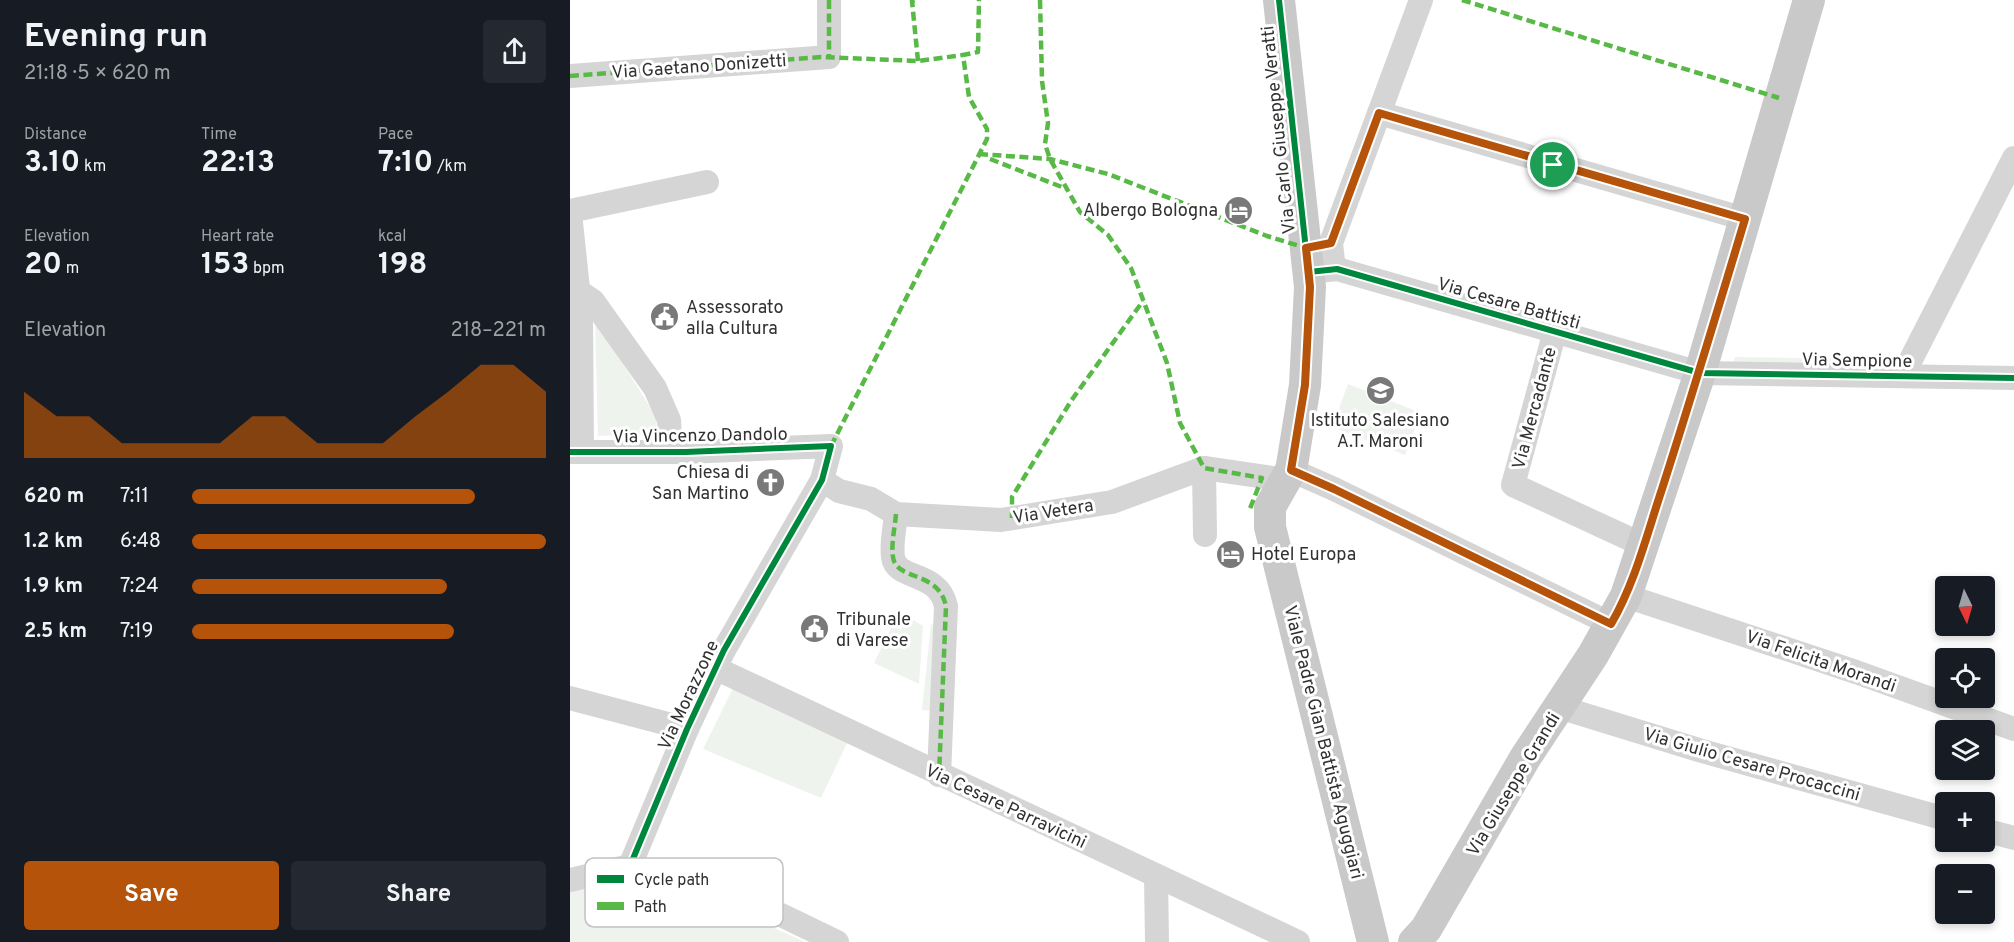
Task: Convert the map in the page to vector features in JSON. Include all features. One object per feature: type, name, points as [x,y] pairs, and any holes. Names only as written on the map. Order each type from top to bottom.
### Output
[{"type":"main road","name":"Via Carlo Giuseppe Veratti","points":[[1279,0],[1321,258],[1310,287],[1305,385],[1288,476]]},
{"type":"main road","name":"Via Giuseppe Grandi","points":[[1414,942],[1426,928],[1526,758],[1626,597],[1700,373],[1809,0]]},
{"type":"main road","name":"Viale Padre Gian Battista Aguggiari","points":[[1288,476],[1269,507],[1270,528],[1373,942]]},
{"type":"street","name":"Via Gaetano Donizetti","points":[[570,76],[829,57],[829,0]]},
{"type":"street","points":[[1321,258],[1421,0]]},
{"type":"street","points":[[1379,113],[1745,219]]},
{"type":"street","points":[[1903,375],[2014,158]]},
{"type":"street","points":[[576,452],[581,317],[570,212],[706,182]]},
{"type":"street","name":"Via Cesare Battisti","points":[[1321,258],[1555,331],[1700,373]]},
{"type":"street","points":[[578,291],[593,301],[655,388],[669,420],[671,451]]},
{"type":"street","name":"Via Mercadante","points":[[1555,331],[1513,485],[1643,545]]},
{"type":"street","name":"Via Sempione","points":[[1700,373],[2014,378]]},
{"type":"street","name":"Via Vincenzo Dandolo","points":[[576,452],[831,446]]},
{"type":"street","name":"Via Morazzone","points":[[633,858],[715,668],[822,480],[831,446]]},
{"type":"street","points":[[1205,535],[1204,468],[1288,476],[1334,489],[1611,624]]},
{"type":"street","name":"Via Vetera","points":[[896,514],[1001,520],[1063,511],[1112,502],[1204,468]]},
{"type":"street","points":[[822,480],[839,491],[871,499],[896,514],[893,559],[898,568],[935,585],[943,594],[946,606],[939,775]]},
{"type":"street","name":"Via Felicita Morandi","points":[[1626,597],[1856,672],[2014,729]]},
{"type":"street","name":"Via Cesare Parravicini","points":[[715,668],[1298,942]]},
{"type":"street","points":[[570,698],[687,729]]},
{"type":"street","name":"Via Giulio Cesare Procaccini","points":[[1559,707],[1702,751],[1935,816]]},
{"type":"street","points":[[1995,833],[2014,838]]},
{"type":"street","points":[[570,880],[585,876]]},
{"type":"street","points":[[1156,876],[1157,942]]},
{"type":"street","points":[[783,916],[837,942]]},
{"type":"shaded area","points":[[595,318],[656,417],[657,434],[598,436]]},
{"type":"shaded area","points":[[1735,357],[1890,360],[1893,371],[1732,369]]},
{"type":"shaded area","points":[[1348,384],[1421,413],[1405,455],[1332,427]]},
{"type":"shaded area","points":[[907,616],[923,626],[919,684],[874,663],[892,626],[901,630]]},
{"type":"shaded area","points":[[931,624],[941,629],[932,711],[922,710]]},
{"type":"shaded area","points":[[734,686],[849,739],[821,798],[703,749]]},
{"type":"shaded area","points":[[585,886],[585,927],[772,927],[805,942],[570,942],[570,889]]},
{"type":"marked path","points":[[829,0],[829,57]]},
{"type":"marked path","points":[[918,0],[912,1],[918,61]]},
{"type":"marked path","points":[[831,446],[987,139],[987,129],[969,97],[963,55],[978,52],[979,0]]},
{"type":"marked path","points":[[1040,0],[1042,81],[1048,123],[1045,144],[1050,159],[1080,212],[1108,235],[1131,268],[1167,363],[1180,423],[1204,468],[1262,478],[1249,511]]},
{"type":"marked path","points":[[1462,0],[1779,98]]},
{"type":"marked path","points":[[570,76],[821,57],[918,61],[963,55]]},
{"type":"marked path","points":[[979,154],[1050,159],[1108,174],[1267,236],[1306,248]]},
{"type":"marked path","points":[[990,159],[1067,189]]},
{"type":"marked path","points":[[1012,518],[1012,497],[1071,401],[1143,301]]},
{"type":"marked path","points":[[896,514],[892,546],[896,565],[901,570],[935,587],[942,595],[946,606],[939,775]]},
{"type":"cycle path","points":[[1279,0],[1310,287],[1305,385],[1291,470]]},
{"type":"cycle path","points":[[1309,272],[1337,269],[1700,373],[2014,378]]},
{"type":"cycle path","points":[[570,452],[686,452],[831,446],[822,480],[724,650],[687,729],[633,858]]},
{"type":"place","name":"Albergo Bologna","points":[[1239,210]]},
{"type":"place","name":"Assessorato alla Cultura","points":[[665,317]]},
{"type":"place","name":"Istituto Salesiano A.T. Maroni","points":[[1380,391]]},
{"type":"place","name":"Chiesa di San Martino","points":[[770,482]]},
{"type":"place","name":"Hotel Europa","points":[[1230,554]]},
{"type":"place","name":"Tribunale di Varese","points":[[815,629]]},
{"type":"route","points":[[1379,113],[1553,165],[1745,219],[1700,373],[1639,558],[1626,597],[1611,624],[1291,470],[1305,385],[1310,287],[1306,248],[1331,243],[1379,113]]}]
